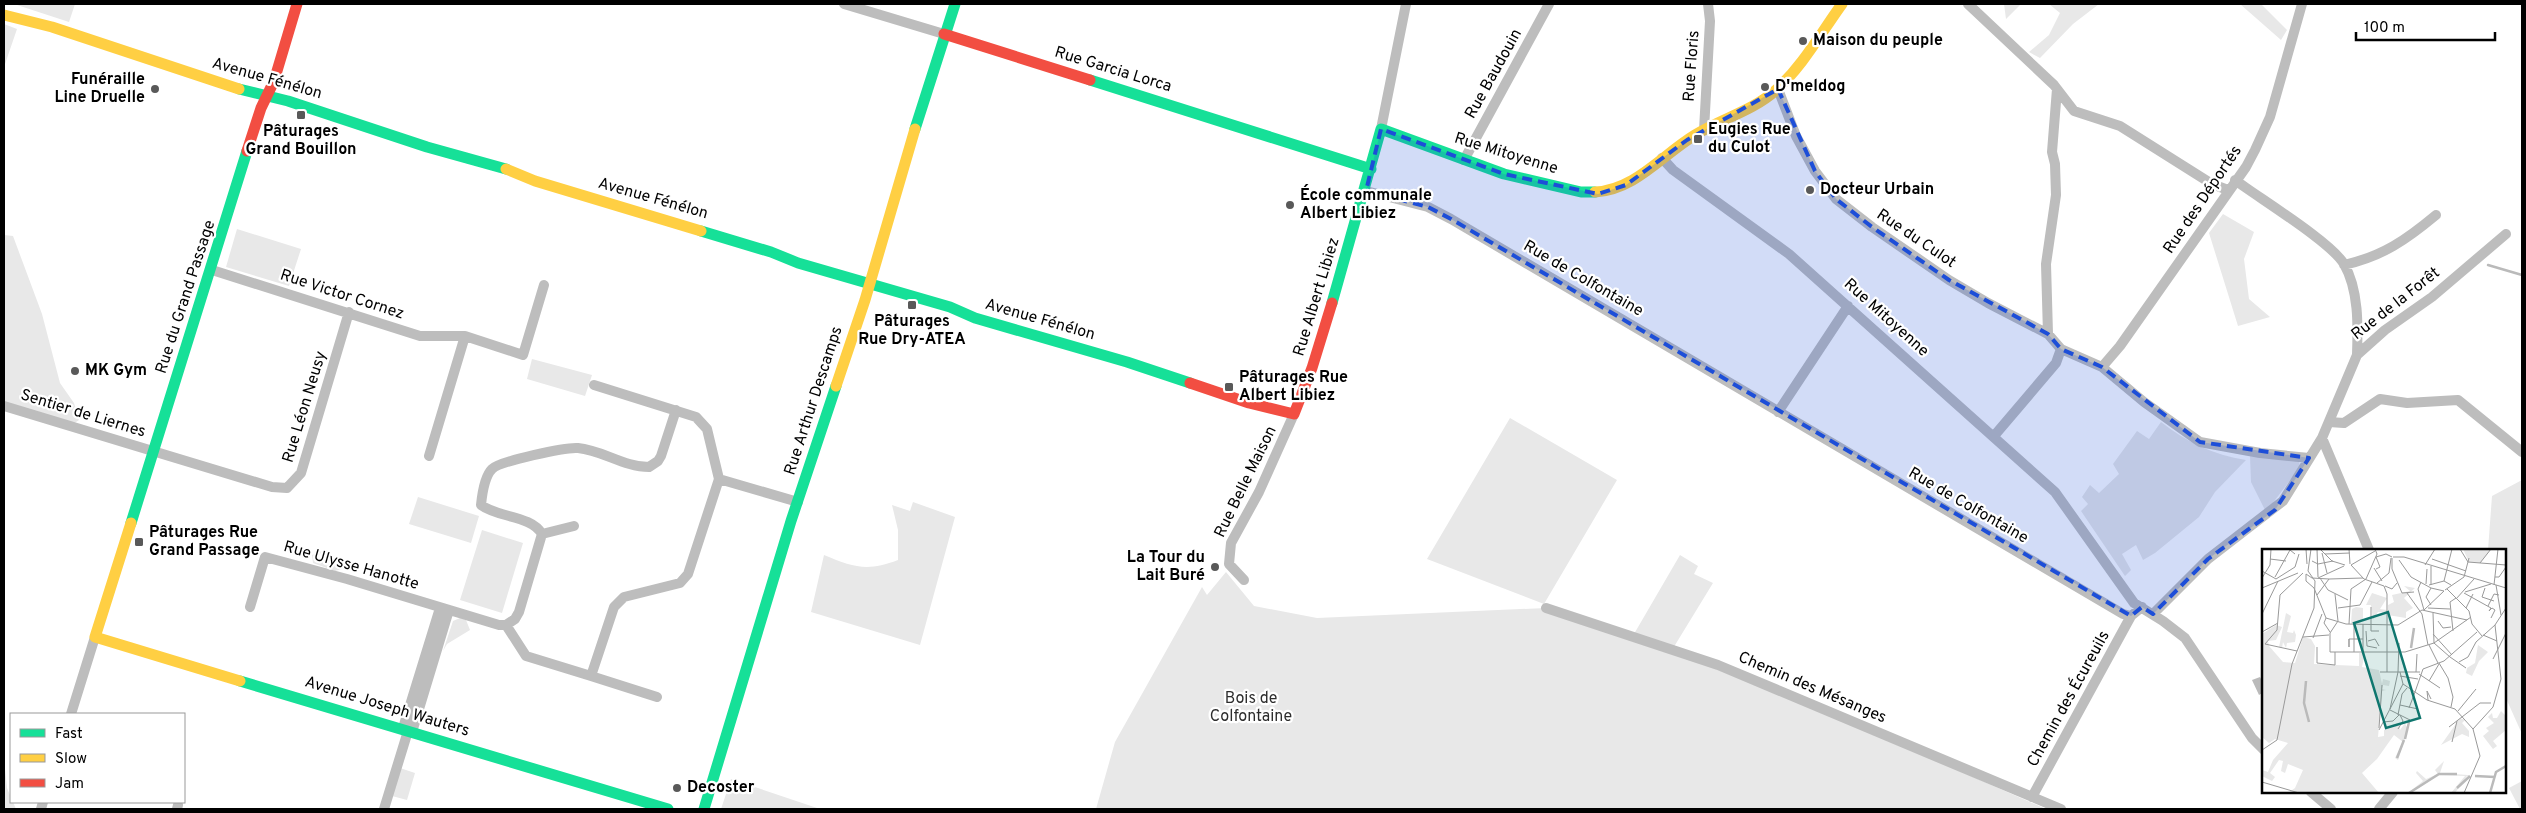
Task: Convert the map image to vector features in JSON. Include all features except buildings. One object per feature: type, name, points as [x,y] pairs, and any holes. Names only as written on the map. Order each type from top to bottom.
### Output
[{"type":"street","name":"Rue du Grand Passage","points":[[71,713],[212,270],[261,108],[267,96],[297,4]]},
{"type":"street","name":"Rue Garcia Lorca","points":[[844,4],[1371,170]]},
{"type":"street","name":"Rue Arthur Descamps","points":[[704,809],[798,502],[870,284],[944,34],[955,4]]},
{"type":"street","points":[[1381,129],[1406,4]]},
{"type":"street","name":"Rue Baudouin","points":[[1464,160],[1550,4]]},
{"type":"street","name":"Rue Floris","points":[[1704,130],[1710,21],[1708,4]]},
{"type":"street","points":[[1662,158],[1704,130],[1760,102],[1778,89],[1799,66],[1842,4]]},
{"type":"street","points":[[1968,4],[2057,89],[2074,111],[2120,126],[2212,184],[2228,190]]},
{"type":"street","name":"Rue des Déportés","points":[[2102,367],[2120,346],[2234,180],[2246,167],[2270,117],[2302,4]]},
{"type":"street","name":"Avenue Fénélon","points":[[4,15],[52,27],[112,46],[141,58],[870,284],[950,307],[975,318],[1159,372],[1249,403],[1294,414]]},
{"type":"street","name":"Rue du Culot","points":[[1778,89],[1796,136],[1815,171],[1836,199],[1872,227],[1949,280],[1988,304],[2048,334],[2061,349]]},
{"type":"street","points":[[2048,334],[2046,264],[2056,195],[2055,164],[2052,152],[2057,89]]},
{"type":"street","name":"Rue Mitoyenne","points":[[1381,129],[1504,174],[1593,194],[1619,188],[1662,158],[1673,170],[1789,254],[2055,492],[2134,603],[2153,614],[2185,638],[2252,738],[2262,748]]},
{"type":"street","name":"Rue Albert Libiez","points":[[1294,414],[1312,371],[1366,191],[1381,129]]},
{"type":"street","points":[[2234,180],[2336,252],[2350,279],[2356,309],[2357,355]]},
{"type":"street","name":"Rue de Colfontaine","points":[[1366,191],[1428,207],[1451,219],[2123,614],[2132,616]]},
{"type":"street","points":[[2344,265],[2369,259],[2412,236],[2436,214]]},
{"type":"street","name":"Rue de la Forêt","points":[[2153,614],[2208,559],[2275,510],[2297,482],[2322,438],[2357,355],[2385,330],[2432,297],[2506,234]]},
{"type":"street","name":"Rue Victor Cornez","points":[[212,270],[420,336],[465,336],[523,355],[544,285]]},
{"type":"street","points":[[1778,412],[1848,306]]},
{"type":"street","name":"Rue Léon Neusy","points":[[154,451],[272,487],[286,488],[301,473],[349,312]]},
{"type":"street","points":[[429,456],[465,336]]},
{"type":"street","points":[[1994,436],[2056,363],[2061,349],[2102,367],[2144,402],[2200,442],[2260,454],[2309,458]]},
{"type":"street","points":[[591,676],[614,606],[618,601],[624,597],[680,583],[688,574],[719,479],[705,424],[696,417],[594,385]]},
{"type":"street","points":[[2329,422],[2344,423],[2380,399],[2407,403],[2458,400],[2522,452]]},
{"type":"street","name":"Sentier de Liernes","points":[[4,406],[154,451]]},
{"type":"street","points":[[542,534],[535,526],[487,510],[481,506],[484,487],[493,468],[520,459],[578,448],[633,465],[649,467],[658,461],[661,456],[676,410]]},
{"type":"street","name":"Rue Belle Maison","points":[[1244,580],[1229,564],[1231,543],[1259,492],[1294,414]]},
{"type":"street","points":[[2322,438],[2369,549]]},
{"type":"street","points":[[719,479],[798,502]]},
{"type":"street","points":[[542,534],[574,526]]},
{"type":"street","points":[[384,809],[445,609],[499,625],[506,625],[515,619],[519,612],[542,534]]},
{"type":"street","name":"Rue Ulysse Hanotte","points":[[250,607],[265,557],[339,576],[445,609]]},
{"type":"street","points":[[2132,616],[2142,607]]},
{"type":"street","name":"Chemin des Mésanges","points":[[1546,608],[1718,665],[2061,809]]},
{"type":"street","name":"Chemin des Écureuils","points":[[2032,797],[2132,616]]},
{"type":"street","points":[[506,625],[526,656],[657,697]]},
{"type":"street","name":"Avenue Joseph Wauters","points":[[95,637],[668,809]]},
{"type":"street","points":[[2312,793],[2331,809]]},
{"type":"street","points":[[2378,809],[2392,793]]},
{"type":"highlighted area","points":[[1778,89],[1815,171],[1836,199],[1872,227],[1949,280],[2048,334],[2061,349],[2102,367],[2200,442],[2309,458],[2275,510],[2208,559],[2153,614],[2142,607],[2131,616],[1428,207],[1366,191],[1381,129],[1504,174],[1598,194],[1626,185],[1687,140]]},
{"type":"green space","points":[[14,4],[75,4],[69,22]]},
{"type":"green space","points":[[2004,4],[2021,4],[2006,19]]},
{"type":"green space","points":[[2049,4],[2099,4],[2073,24],[2040,58],[2029,52],[2049,35],[2060,13]]},
{"type":"green space","points":[[2240,4],[2261,4],[2287,30],[2281,40]]},
{"type":"green space","points":[[4,24],[17,29],[4,67]]},
{"type":"green space","points":[[2223,214],[2254,232],[2244,259],[2249,299],[2270,317],[2238,326],[2209,233]]},
{"type":"green space","points":[[237,229],[301,249],[289,286],[226,267]]},
{"type":"green space","points":[[4,235],[13,236],[42,314],[60,383],[74,403],[79,420],[70,426],[4,406]]},
{"type":"green space","points":[[532,359],[592,375],[585,396],[527,379]]},
{"type":"green space","points":[[1510,418],[1617,480],[1544,604],[1427,559]]},
{"type":"green space","points":[[2161,422],[2201,447],[2222,455],[2246,460],[2215,492],[2199,517],[2155,553],[2143,560],[2136,545],[2122,554],[2131,570],[2125,576],[2081,511],[2088,504],[2082,497],[2090,485],[2099,493],[2119,474],[2113,464],[2137,431],[2149,439]]},
{"type":"green space","points":[[2250,456],[2299,461],[2300,467],[2266,512],[2251,482]]},
{"type":"green space","points":[[2522,480],[2522,734],[2506,698],[2506,549],[2488,549],[2492,496]]},
{"type":"green space","points":[[418,497],[479,516],[471,543],[409,524]]},
{"type":"green space","points":[[913,502],[955,517],[920,645],[811,612],[824,555],[843,563],[869,567],[898,560],[898,530],[892,505],[910,511]]},
{"type":"green space","points":[[482,530],[523,543],[502,613],[460,600]]},
{"type":"green space","points":[[321,551],[315,559],[334,565],[342,560],[344,562],[342,569],[335,571],[313,563],[312,555]]},
{"type":"green space","points":[[1680,555],[1698,566],[1694,574],[1713,583],[1672,650],[1634,634]]},
{"type":"green space","name":"Bois de Colfontaine","points":[[1226,572],[1254,606],[1317,618],[1546,608],[1716,668],[1850,723],[2046,809],[1096,809],[1115,742],[1202,587],[1207,595]]},
{"type":"green space","points":[[460,618],[466,620],[470,630],[447,644],[443,651],[453,621]]},
{"type":"green space","points":[[4,759],[10,803],[13,803],[16,809],[4,809]]},
{"type":"green space","points":[[400,768],[415,773],[407,800],[392,796]]},
{"type":"green space","points":[[731,779],[820,809],[721,809]]},
{"type":"green space","points":[[2522,781],[2522,809],[2520,809],[2509,788]]},
{"type":"shaded area","points":[[2260,677],[2262,693],[2259,695],[2252,680]]},
{"type":"waterway","points":[[2488,265],[2522,275]]},
{"type":"traffic: fast","points":[[915,129],[955,4]]},
{"type":"traffic: fast","points":[[1090,80],[1371,169]]},
{"type":"traffic: fast","points":[[239,89],[288,101],[427,147],[506,169]]},
{"type":"traffic: fast","points":[[1332,303],[1381,129],[1504,174],[1581,192],[1595,192]]},
{"type":"traffic: fast","points":[[131,523],[247,151]]},
{"type":"traffic: fast","points":[[701,231],[771,252],[798,263],[950,307],[975,318],[1127,362],[1190,383]]},
{"type":"traffic: fast","points":[[704,809],[791,521],[836,386]]},
{"type":"traffic: fast","points":[[240,681],[668,809]]},
{"type":"traffic: slow","points":[[1595,192],[1609,190],[1636,178],[1695,135],[1766,98],[1785,82],[1794,71],[1842,4]]},
{"type":"traffic: slow","points":[[4,15],[52,27],[239,89]]},
{"type":"traffic: slow","points":[[836,386],[865,300],[915,129]]},
{"type":"traffic: slow","points":[[506,169],[535,181],[701,231]]},
{"type":"traffic: slow","points":[[131,523],[95,637],[240,681]]},
{"type":"traffic: jam","points":[[247,151],[261,108],[274,81],[297,4]]},
{"type":"traffic: jam","points":[[944,34],[1090,80]]},
{"type":"traffic: jam","points":[[1190,383],[1249,403],[1294,414],[1312,368],[1332,303]]},
{"type":"place","name":"Maison du peuple","points":[[1803,41]]},
{"type":"place","name":"D'meldog","points":[[1765,87]]},
{"type":"place","name":"Funéraille Line Druelle","points":[[155,89]]},
{"type":"place","name":"Pâturages Grand Bouillon","points":[[301,115]]},
{"type":"place","name":"Eugies Rue du Culot","points":[[1698,139]]},
{"type":"place","name":"Docteur Urbain","points":[[1810,190]]},
{"type":"place","name":"École communale Albert Libiez","points":[[1290,205]]},
{"type":"place","name":"Pâturages Rue Dry-ATEA","points":[[912,305]]},
{"type":"place","name":"MK Gym","points":[[75,371]]},
{"type":"place","name":"Pâturages Rue Albert Libiez","points":[[1229,387]]},
{"type":"place","name":"Pâturages Rue Grand Passage","points":[[139,542]]},
{"type":"place","name":"La Tour du Lait Buré","points":[[1215,567]]},
{"type":"place","name":"Decoster","points":[[677,788]]}]
